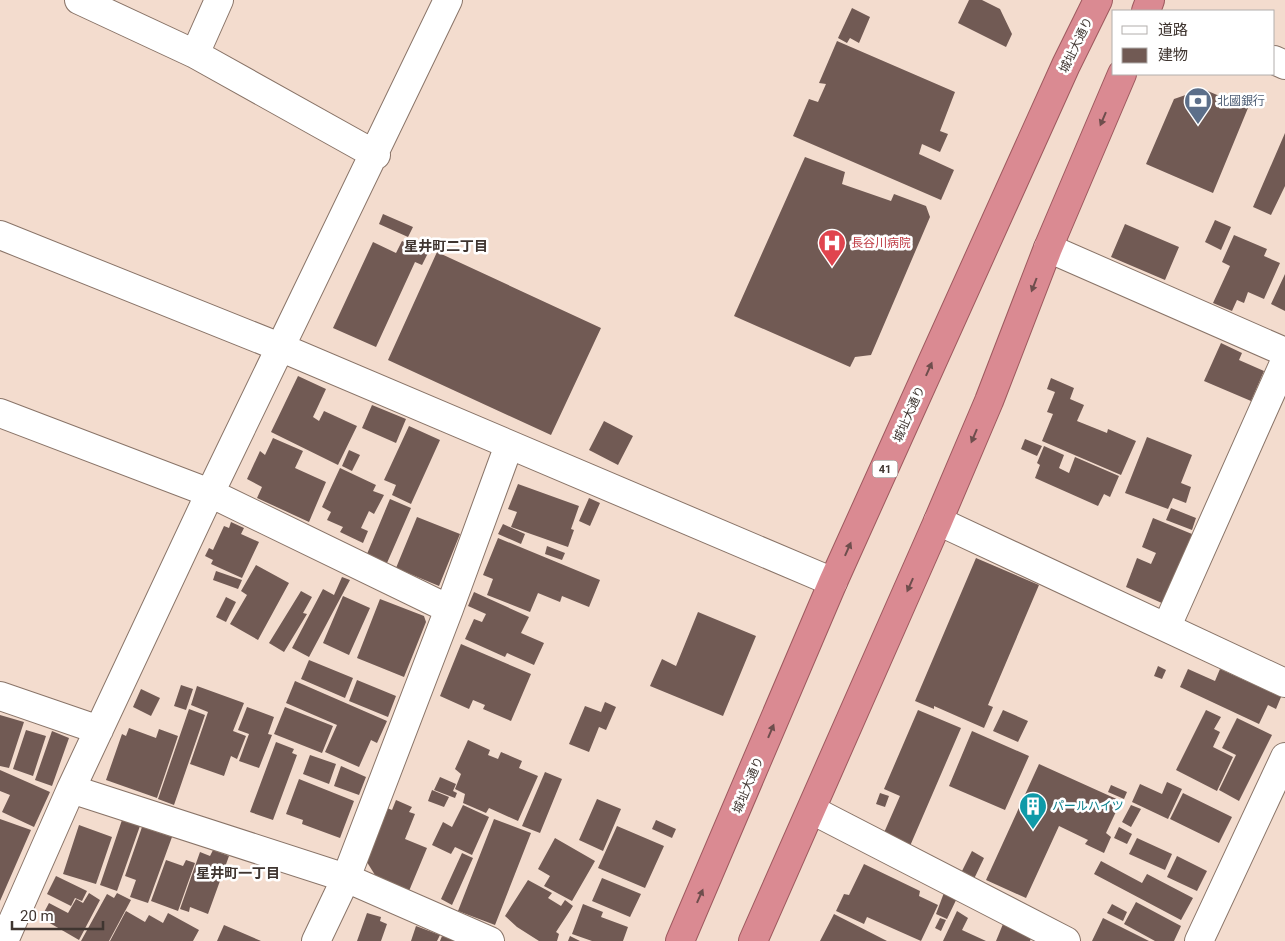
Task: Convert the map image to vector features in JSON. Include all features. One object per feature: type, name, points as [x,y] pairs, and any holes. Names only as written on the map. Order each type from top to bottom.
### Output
[{"type":"highway","name":"城址大通り","points":[[680,941],[833,582],[1066,65],[1098,0]]},
{"type":"highway","points":[[753,941],[938,521],[989,401],[1048,248],[1122,75]]},
{"type":"street","points":[[79,0],[195,54],[376,155]]},
{"type":"street","points":[[195,54],[219,0]]},
{"type":"street","points":[[4,941],[71,789],[210,494],[376,155],[448,0]]},
{"type":"street","points":[[0,235],[282,348],[833,582]]},
{"type":"street","points":[[1048,248],[1285,352]]},
{"type":"street","points":[[1167,626],[1285,361]]},
{"type":"street","points":[[0,414],[210,494],[449,609]]},
{"type":"street","points":[[316,941],[346,878],[449,609],[509,445]]},
{"type":"street","points":[[938,521],[1167,626],[1285,683]]},
{"type":"street","points":[[0,696],[99,730]]},
{"type":"street","points":[[1200,941],[1285,758]]},
{"type":"street","points":[[71,789],[346,878],[490,941]]},
{"type":"street","points":[[812,810],[1066,941]]},
{"type":"building","points":[[969,0],[982,0],[1000,9],[1012,34],[1006,47],[958,23]]},
{"type":"building","points":[[852,8],[870,17],[859,43],[850,38],[847,43],[838,38]]},
{"type":"building","points":[[837,41],[955,92],[940,131],[948,134],[940,152],[922,144],[919,154],[954,170],[941,200],[793,136],[809,99],[818,102],[826,84],[819,83]]},
{"type":"building","points":[[1203,89],[1248,108],[1213,193],[1146,164],[1174,99]]},
{"type":"building","points":[[1285,133],[1285,186],[1271,215],[1253,207]]},
{"type":"building","name":"長谷川病院","points":[[805,157],[845,172],[842,184],[891,201],[894,194],[926,206],[930,217],[871,355],[855,357],[850,367],[734,316]]},
{"type":"building","points":[[383,214],[413,227],[408,237],[379,224]]},
{"type":"building","points":[[1215,220],[1231,227],[1221,250],[1205,242]]},
{"type":"building","points":[[1125,224],[1179,247],[1165,280],[1111,257]]},
{"type":"building","points":[[1234,235],[1267,249],[1264,256],[1280,263],[1264,299],[1248,292],[1244,303],[1237,300],[1232,311],[1213,303],[1230,266],[1222,262]]},
{"type":"building","points":[[402,241],[428,253],[422,265],[415,262],[376,347],[333,328],[373,242],[396,253]]},
{"type":"building","points":[[437,252],[601,328],[551,435],[388,360]]},
{"type":"building","points":[[1285,274],[1285,311],[1271,304]]},
{"type":"building","points":[[1221,343],[1242,353],[1239,360],[1264,371],[1251,401],[1204,381]]},
{"type":"building","points":[[298,376],[326,389],[313,417],[319,421],[324,411],[357,426],[338,465],[271,432]]},
{"type":"building","points":[[1051,378],[1074,388],[1070,399],[1084,405],[1077,421],[1107,433],[1108,429],[1136,441],[1121,475],[1042,441],[1053,414],[1047,412],[1055,392],[1047,389]]},
{"type":"building","points":[[372,405],[406,419],[396,443],[362,428]]},
{"type":"building","points":[[604,421],[633,436],[618,465],[589,450]]},
{"type":"building","points":[[409,426],[440,440],[411,504],[392,495],[396,485],[384,480]]},
{"type":"building","points":[[1147,437],[1192,455],[1181,483],[1191,487],[1186,503],[1173,498],[1168,509],[1125,493]]},
{"type":"building","points":[[273,438],[303,451],[295,468],[326,482],[309,522],[257,498],[262,487],[247,479],[260,451],[265,455]]},
{"type":"building","points":[[1025,439],[1042,446],[1037,456],[1021,449]]},
{"type":"building","points":[[1044,446],[1064,455],[1059,468],[1069,473],[1075,457],[1119,476],[1110,497],[1104,494],[1098,506],[1035,478],[1040,465],[1037,463]]},
{"type":"building","points":[[349,450],[360,455],[352,471],[342,466]]},
{"type":"building","points":[[340,468],[376,485],[373,491],[384,495],[374,514],[369,511],[361,528],[368,531],[363,543],[340,532],[343,527],[327,520],[331,512],[322,507]]},
{"type":"building","points":[[518,484],[579,506],[571,529],[574,530],[568,547],[511,527],[517,512],[508,509]]},
{"type":"building","points":[[589,498],[600,503],[590,526],[579,521]]},
{"type":"building","points":[[390,499],[411,508],[387,563],[367,554]]},
{"type":"building","points":[[1171,508],[1196,518],[1192,530],[1166,520]]},
{"type":"building","points":[[417,517],[460,534],[439,586],[396,568]]},
{"type":"building","points":[[1153,518],[1192,534],[1164,604],[1126,587],[1137,558],[1151,564],[1156,553],[1142,547]]},
{"type":"building","points":[[231,522],[244,528],[241,534],[259,542],[242,578],[211,564],[213,560],[205,556],[209,548],[213,550],[224,526],[229,528]]},
{"type":"building","points":[[503,524],[525,534],[521,544],[498,534]]},
{"type":"building","points":[[498,538],[600,580],[589,607],[562,596],[560,602],[538,593],[530,612],[487,595],[493,579],[483,575]]},
{"type":"building","points":[[547,546],[565,553],[562,560],[545,554]]},
{"type":"building","points":[[976,558],[1039,585],[988,705],[993,707],[984,728],[934,706],[934,709],[915,701]]},
{"type":"building","points":[[256,565],[289,583],[258,640],[230,624],[247,595],[241,591]]},
{"type":"building","points":[[216,571],[242,580],[238,589],[213,580]]},
{"type":"building","points":[[342,577],[350,580],[309,657],[292,648],[323,589],[334,595]]},
{"type":"building","points":[[301,591],[312,597],[303,613],[307,614],[284,652],[269,643]]},
{"type":"building","points":[[474,592],[529,617],[521,633],[544,643],[534,665],[507,653],[505,657],[465,639],[474,619],[482,622],[486,614],[468,606]]},
{"type":"building","points":[[343,596],[370,608],[349,655],[323,643]]},
{"type":"building","points":[[226,597],[236,602],[226,622],[216,617]]},
{"type":"building","points":[[380,599],[424,616],[426,622],[404,677],[357,658]]},
{"type":"building","points":[[698,612],[756,636],[723,716],[650,686],[662,659],[676,666]]},
{"type":"building","points":[[461,644],[531,674],[511,721],[483,709],[485,705],[473,700],[469,709],[440,696]]},
{"type":"building","points":[[309,660],[353,678],[345,698],[301,679]]},
{"type":"building","points":[[1158,666],[1166,670],[1162,679],[1154,676]]},
{"type":"building","points":[[1188,669],[1215,681],[1220,669],[1281,697],[1276,709],[1268,705],[1259,724],[1180,687]]},
{"type":"building","points":[[357,680],[396,696],[388,717],[349,701]]},
{"type":"building","points":[[295,681],[387,721],[377,743],[371,740],[359,767],[325,752],[337,725],[286,703]]},
{"type":"building","points":[[181,685],[193,689],[186,710],[174,706]]},
{"type":"building","points":[[197,686],[244,703],[233,731],[246,736],[237,759],[231,756],[224,776],[190,764],[208,712],[191,705]]},
{"type":"building","points":[[141,689],[160,698],[151,716],[133,707]]},
{"type":"building","points":[[605,702],[616,707],[606,730],[599,727],[589,752],[569,744],[585,706],[601,712]]},
{"type":"building","points":[[247,707],[274,717],[268,734],[272,735],[259,768],[239,761],[249,734],[238,730]]},
{"type":"building","points":[[285,707],[333,726],[322,753],[274,734]]},
{"type":"building","points":[[189,709],[205,715],[174,805],[158,799]]},
{"type":"building","points":[[918,710],[961,728],[910,846],[883,835],[900,796],[884,789]]},
{"type":"building","points":[[1003,710],[1028,721],[1018,742],[993,731]]},
{"type":"building","points":[[1206,710],[1221,717],[1214,729],[1220,732],[1213,747],[1233,757],[1217,791],[1176,770]]},
{"type":"building","points":[[0,715],[24,722],[9,768],[0,766]]},
{"type":"building","points":[[1237,718],[1272,735],[1239,801],[1219,790],[1236,755],[1222,748]]},
{"type":"building","points":[[129,728],[156,738],[159,729],[178,736],[157,798],[106,780],[122,734],[126,736]]},
{"type":"building","points":[[26,730],[46,736],[33,776],[13,769]]},
{"type":"building","points":[[52,731],[69,738],[52,786],[35,780]]},
{"type":"building","points":[[972,731],[1029,756],[1005,810],[949,786]]},
{"type":"building","points":[[468,740],[490,750],[488,755],[498,759],[501,752],[522,761],[519,768],[538,776],[518,821],[489,808],[486,813],[463,803],[465,794],[455,789],[461,774],[455,769]]},
{"type":"building","points":[[276,742],[294,749],[292,753],[297,755],[273,820],[250,812]]},
{"type":"building","points":[[310,755],[336,764],[329,784],[303,774]]},
{"type":"building","name":"パールハイツ","points":[[1039,764],[1121,801],[1106,833],[1111,837],[1104,853],[1085,844],[1088,840],[1059,826],[1026,898],[986,880]]},
{"type":"building","points":[[341,766],[366,777],[359,795],[334,786]]},
{"type":"building","points":[[0,770],[50,792],[34,827],[2,812],[10,795],[0,791]]},
{"type":"building","points":[[545,772],[562,779],[540,833],[522,826]]},
{"type":"building","points":[[440,777],[456,784],[453,791],[457,793],[455,798],[434,790]]},
{"type":"building","points":[[299,779],[354,801],[340,838],[302,824],[303,820],[286,814]]},
{"type":"building","points":[[1167,782],[1182,789],[1168,819],[1132,802],[1140,784],[1162,794]]},
{"type":"building","points":[[1111,785],[1127,792],[1124,799],[1108,792]]},
{"type":"building","points":[[432,790],[449,797],[444,807],[428,801]]},
{"type":"building","points":[[880,793],[889,796],[885,807],[876,804]]},
{"type":"building","points":[[1183,793],[1232,817],[1219,843],[1170,819]]},
{"type":"building","points":[[597,799],[621,809],[603,851],[579,840]]},
{"type":"building","points":[[396,800],[412,807],[409,812],[415,814],[405,839],[427,848],[409,891],[375,875],[365,859],[387,808],[392,810]]},
{"type":"building","points":[[463,805],[489,817],[472,855],[455,847],[451,854],[432,845],[443,822],[452,827]]},
{"type":"building","points":[[1131,805],[1141,809],[1131,827],[1122,822]]},
{"type":"building","points":[[0,819],[31,830],[0,901]]},
{"type":"building","points":[[494,819],[531,833],[495,925],[458,911]]},
{"type":"building","points":[[122,820],[140,826],[117,891],[100,885]]},
{"type":"building","points":[[656,820],[676,829],[672,838],[652,829]]},
{"type":"building","points":[[79,825],[112,837],[96,884],[63,874]]},
{"type":"building","points":[[617,826],[664,846],[645,888],[598,868]]},
{"type":"building","points":[[142,827],[172,837],[148,903],[130,897],[136,880],[125,876]]},
{"type":"building","points":[[1119,827],[1132,834],[1127,844],[1114,838]]},
{"type":"building","points":[[555,838],[595,861],[572,901],[544,886],[550,876],[538,869]]},
{"type":"building","points":[[1137,838],[1172,854],[1165,870],[1129,854]]},
{"type":"building","points":[[213,850],[229,856],[208,914],[190,907],[189,912],[180,909],[200,852],[210,856]]},
{"type":"building","points":[[972,851],[984,858],[973,881],[960,875]]},
{"type":"building","points":[[462,853],[473,858],[452,905],[441,899]]},
{"type":"building","points":[[1177,856],[1207,871],[1197,891],[1167,877]]},
{"type":"building","points":[[166,860],[183,866],[186,860],[195,863],[178,911],[151,901]]},
{"type":"building","points":[[1101,861],[1142,883],[1147,874],[1193,898],[1181,920],[1094,874]]},
{"type":"building","points":[[864,864],[920,891],[919,896],[938,905],[921,941],[867,917],[864,924],[836,911],[844,894],[849,895]]},
{"type":"building","points":[[56,876],[87,891],[82,901],[75,898],[71,906],[47,894]]},
{"type":"building","points":[[602,878],[641,894],[630,917],[592,901]]},
{"type":"building","points":[[528,880],[552,893],[548,898],[561,906],[565,900],[573,906],[556,932],[559,934],[557,941],[539,941],[517,927],[505,916]]},
{"type":"building","points":[[945,890],[958,896],[947,919],[936,914]]},
{"type":"building","points":[[89,893],[100,900],[79,940],[41,918],[49,903],[68,913],[76,899],[83,903]]},
{"type":"building","points":[[117,893],[131,900],[109,941],[81,941],[107,894],[114,898]]},
{"type":"building","points":[[1136,902],[1181,926],[1174,941],[1155,941],[1124,924]]},
{"type":"building","points":[[583,904],[603,912],[601,917],[628,927],[623,941],[592,941],[572,934]]},
{"type":"building","points":[[1112,904],[1127,912],[1123,921],[1107,913]]},
{"type":"building","points":[[126,911],[145,922],[149,915],[163,923],[168,913],[199,930],[193,941],[110,941]]},
{"type":"building","points":[[957,911],[968,918],[962,930],[986,941],[943,941]]},
{"type":"building","points":[[367,913],[381,917],[380,921],[387,924],[381,941],[357,941]]},
{"type":"building","points":[[834,914],[887,941],[820,941]]},
{"type":"building","points":[[940,918],[946,920],[941,931],[935,928]]},
{"type":"building","points":[[1103,918],[1149,941],[1092,941]]},
{"type":"building","points":[[1003,924],[1032,936],[1030,941],[996,941]]},
{"type":"building","points":[[224,925],[261,941],[217,941]]},
{"type":"building","points":[[416,926],[440,935],[437,941],[411,941]]},
{"type":"building","points":[[442,936],[455,941],[440,941]]},
{"type":"building","points":[[570,936],[580,941],[568,941]]},
{"type":"place","name":"北國銀行","points":[[1198,125]]},
{"type":"place","name":"長谷川病院","points":[[832,267]]},
{"type":"place","name":"パールハイツ","points":[[1033,830]]},
{"type":"district","name":"星井町二丁目","points":[[446,246]]},
{"type":"district","name":"星井町一丁目","points":[[238,873]]}]
